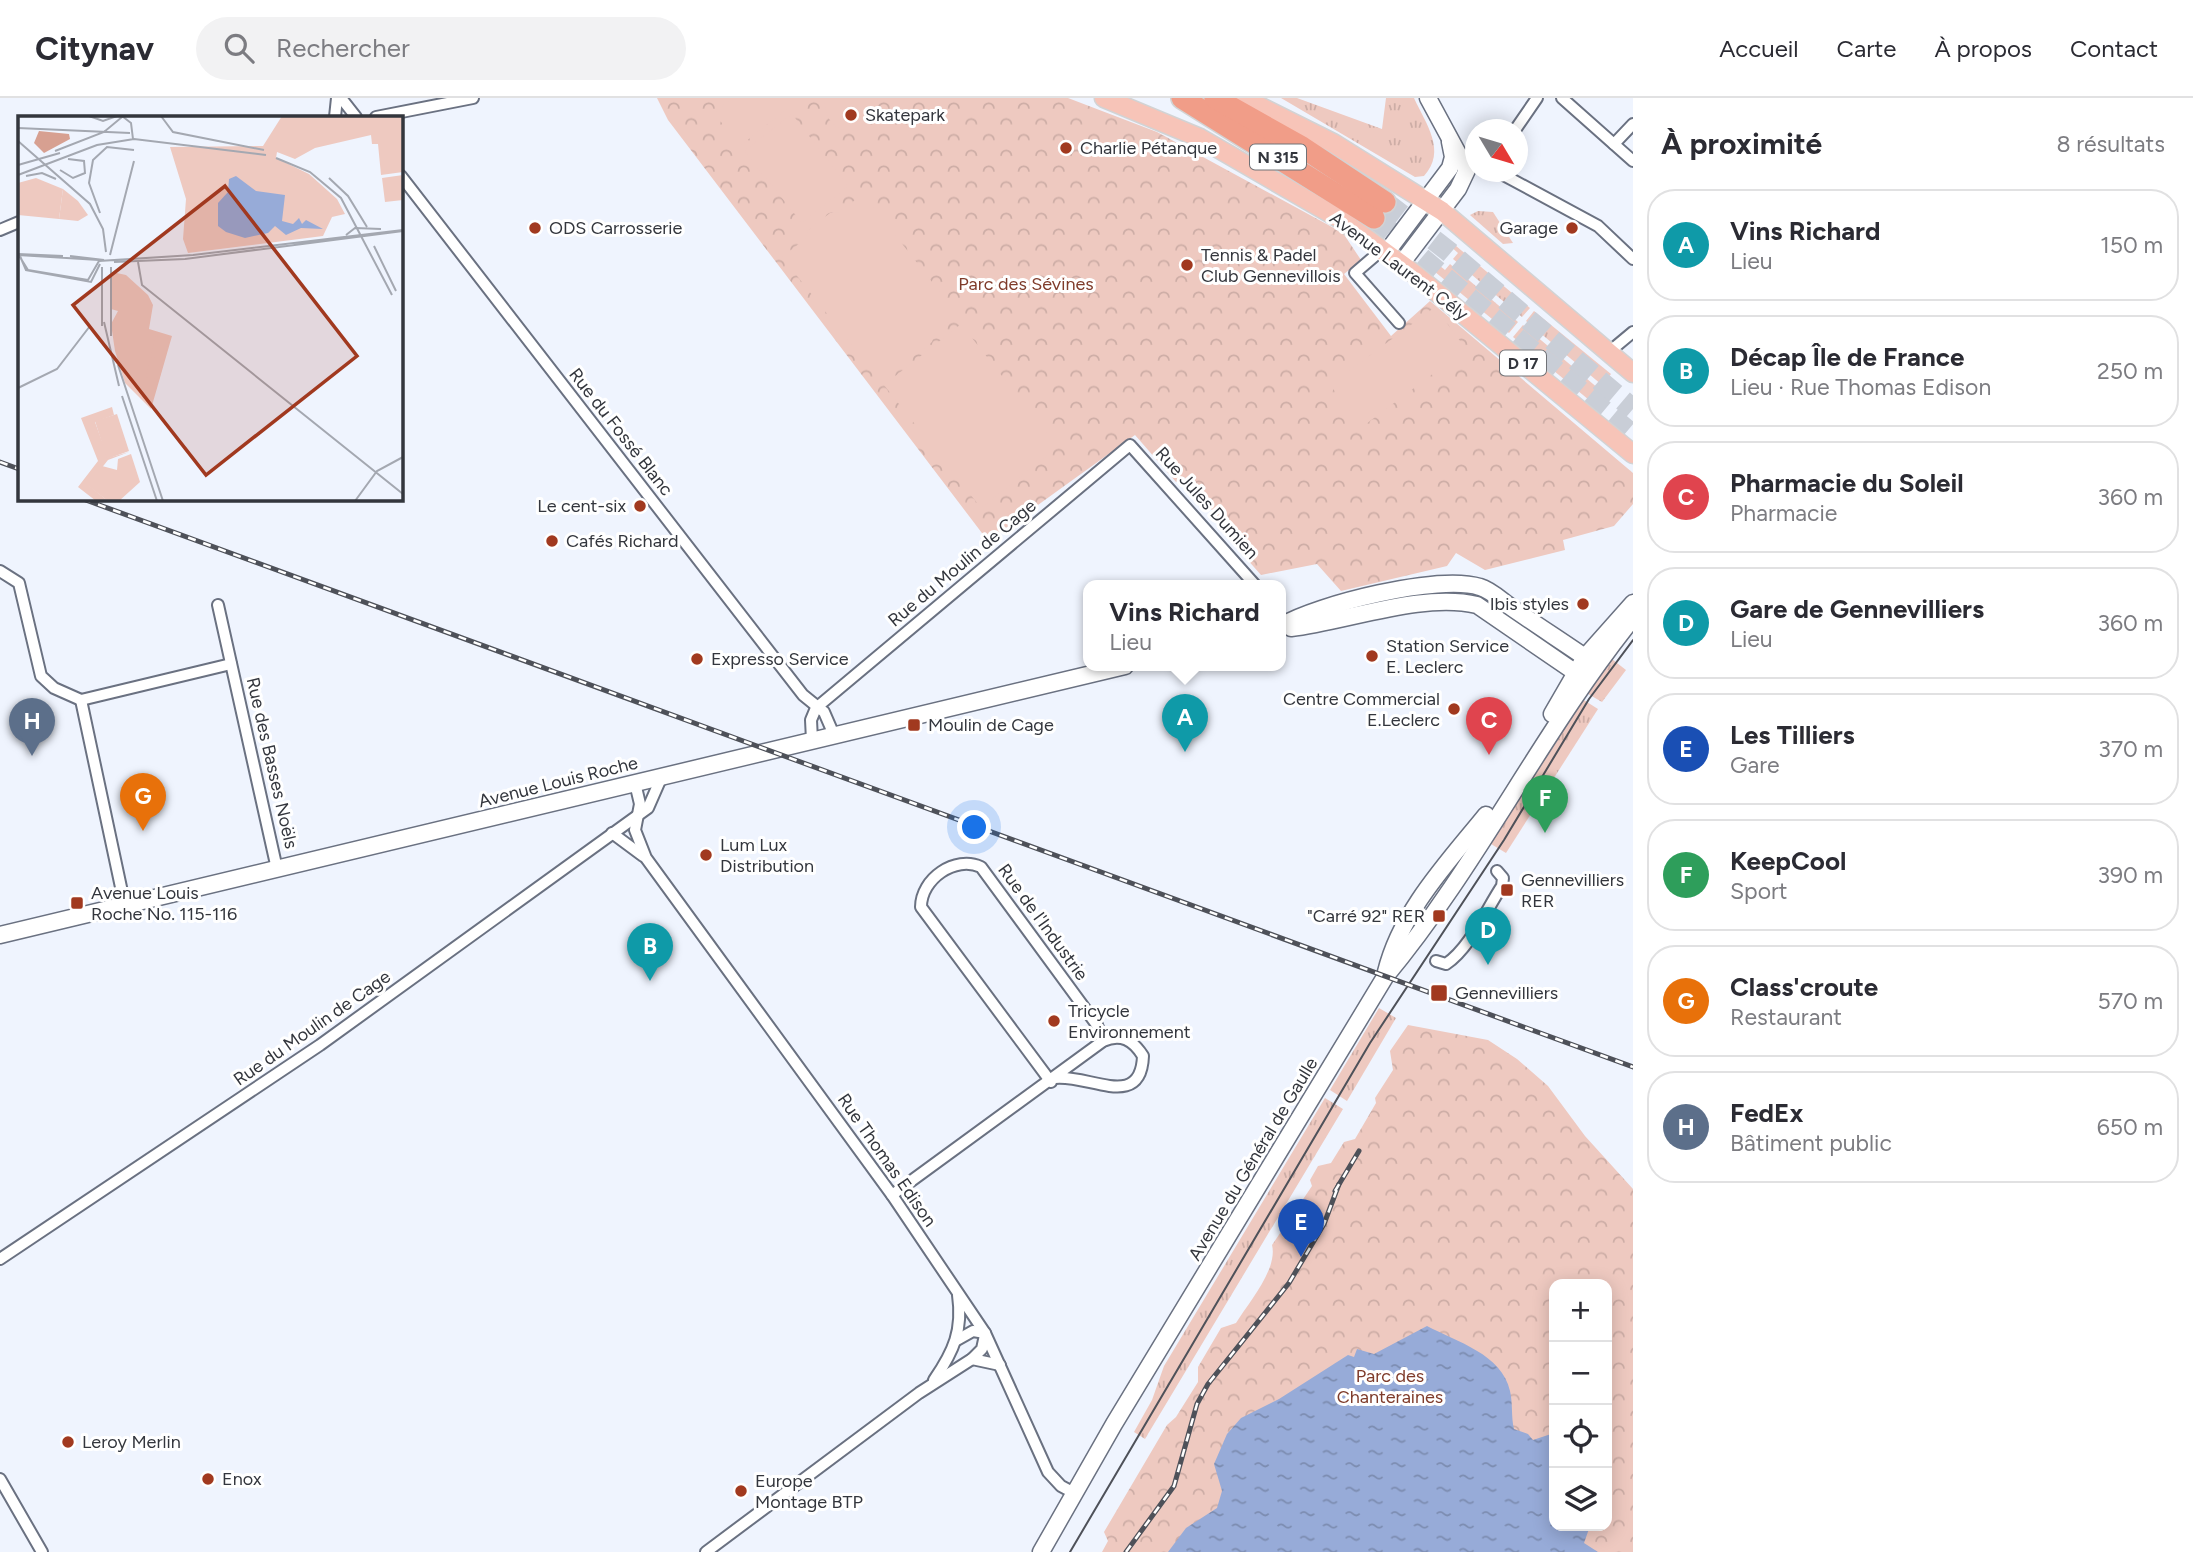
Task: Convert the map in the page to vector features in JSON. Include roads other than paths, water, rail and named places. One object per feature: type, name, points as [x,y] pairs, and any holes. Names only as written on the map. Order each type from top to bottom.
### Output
[{"type":"highway","name":"N 315","points":[[1182,98],[1379,210],[1302,147],[1214,98]]},
{"type":"main road","name":"Avenue Laurent Cély","points":[[1104,98],[1200,138],[1340,219],[1401,264],[1633,454]]},
{"type":"main road","points":[[1243,98],[1333,143],[1442,211],[1633,373]]},
{"type":"main road","points":[[1428,98],[1465,160]]},
{"type":"main road","points":[[1450,139],[1453,157],[1460,168],[1465,168]]},
{"type":"main road","points":[[1386,253],[1450,168],[1453,157]]},
{"type":"main road","points":[[1401,264],[1465,178]]},
{"type":"main road","points":[[1286,621],[1323,608],[1433,584],[1482,587],[1590,661]]},
{"type":"main road","points":[[1286,622],[1342,621],[1429,600],[1461,601],[1477,605],[1580,676]]},
{"type":"main road","name":"Avenue du Général de Gaulle","points":[[1041,1552],[1088,1473],[1122,1429],[1145,1391],[1155,1360],[1403,944],[1590,661],[1633,603]]},
{"type":"main road","name":"Avenue du Général de Gaulle","points":[[1590,661],[1633,618]]},
{"type":"main road","name":"Avenue Louis Roche","points":[[0,935],[1104,671]]},
{"type":"street","points":[[335,116],[339,98]]},
{"type":"street","points":[[339,98],[355,116]]},
{"type":"street","points":[[381,116],[473,98]]},
{"type":"street","points":[[1523,119],[1537,98]]},
{"type":"street","points":[[1562,98],[1633,161]]},
{"type":"street","points":[[1614,144],[1633,124]]},
{"type":"street","name":"Rue du Fossé Blanc","points":[[402,177],[816,708],[824,712],[834,736]]},
{"type":"street","points":[[1517,182],[1598,226],[1633,259]]},
{"type":"street","points":[[0,230],[18,222]]},
{"type":"street","points":[[1386,253],[1376,255],[1355,273],[1399,323]]},
{"type":"street","points":[[1609,352],[1633,332]]},
{"type":"street","name":"Rue du Moulin de Cage","points":[[816,708],[1130,445]]},
{"type":"street","name":"Rue Jules Dumien","points":[[1130,445],[1251,580]]},
{"type":"street","points":[[0,571],[19,583],[41,676],[54,688],[81,700],[124,906]]},
{"type":"street","name":"Rue des Basses Noëls","points":[[218,605],[277,869]]},
{"type":"street","name":"Rue des Basses Noëls","points":[[81,700],[231,664]]},
{"type":"street","points":[[812,740],[811,720],[816,708]]},
{"type":"street","name":"Rue du Moulin de Cage","points":[[0,1259],[320,1045],[637,815],[652,803],[662,776]]},
{"type":"street","points":[[635,783],[640,804],[637,815]]},
{"type":"street","name":"Rue Thomas Edison","points":[[637,815],[636,834],[646,858],[892,1195],[957,1291],[985,1333],[1048,1472],[1061,1486],[1076,1494]]},
{"type":"street","name":"Rue Thomas Edison","points":[[612,833],[646,858]]},
{"type":"street","name":"Rue de l'Industrie","points":[[1053,1080],[921,907],[921,899],[930,882],[945,869],[961,862],[981,867],[1097,1025],[1103,1041]]},
{"type":"street","points":[[1436,961],[1446,964],[1461,949],[1502,886],[1503,878],[1497,871]]},
{"type":"street","points":[[892,1195],[1103,1041],[1114,1036],[1136,1046],[1143,1056],[1143,1070],[1134,1083],[1120,1088],[1070,1077],[1053,1080]]},
{"type":"street","points":[[930,1385],[957,1340],[961,1318],[957,1291]]},
{"type":"street","points":[[706,1552],[930,1385],[972,1359],[982,1349],[985,1333],[973,1331],[957,1340]]},
{"type":"street","points":[[972,1359],[1000,1365]]},
{"type":"street","points":[[0,1479],[42,1552]]},
{"type":"water","points":[[1427,1326],[1488,1358],[1498,1367],[1510,1391],[1514,1429],[1528,1434],[1533,1440],[1549,1435],[1549,1531],[1588,1531],[1584,1543],[1598,1552],[1168,1552],[1186,1528],[1217,1508],[1222,1491],[1214,1464],[1227,1434],[1241,1418],[1279,1399],[1348,1355],[1354,1357],[1357,1349],[1374,1354]]},
{"type":"tunnel","points":[[1385,202],[1448,251],[1633,409]]},
{"type":"tunnel","points":[[1374,218],[1633,435]]},
{"type":"tram line","points":[[1070,1552],[1370,1043],[1504,840],[1589,699],[1633,640]]},
{"type":"railway","points":[[0,462],[18,469]]},
{"type":"railway","points":[[86,500],[1633,1067]]},
{"type":"railway","points":[[1335,1191],[1359,1151]]},
{"type":"railway","points":[[1126,1552],[1174,1486],[1197,1404],[1208,1384],[1289,1283],[1324,1224],[1339,1184]]},
{"type":"place","name":"Skatepark","points":[[851,115]]},
{"type":"place","name":"Charlie Pétanque","points":[[1066,148]]},
{"type":"place","name":"ODS Carrosserie","points":[[535,228]]},
{"type":"place","name":"Garage","points":[[1572,228]]},
{"type":"place","name":"Tennis & Padel Club Gennevillois","points":[[1187,265]]},
{"type":"place","name":"Le cent-six","points":[[640,506]]},
{"type":"place","name":"Cafés Richard","points":[[552,541]]},
{"type":"place","name":"Ibis styles","points":[[1583,604]]},
{"type":"place","name":"Station Service E. Leclerc","points":[[1372,656]]},
{"type":"place","name":"Expresso Service","points":[[697,659]]},
{"type":"place","name":"Centre Commercial E.Leclerc","points":[[1454,709]]},
{"type":"place","name":"Moulin de Cage","points":[[914,725]]},
{"type":"place","name":"Vins Richard","points":[[1185,752]]},
{"type":"place","name":"Pharmacie du Soleil","points":[[1489,755]]},
{"type":"place","name":"FedEx","points":[[32,756]]},
{"type":"place","name":"Class'croute","points":[[143,831]]},
{"type":"place","name":"KeepCool","points":[[1545,833]]},
{"type":"place","name":"Lum Lux Distribution","points":[[706,855]]},
{"type":"place","name":"Gennevilliers RER","points":[[1507,890]]},
{"type":"place","name":"Avenue Louis Roche No. 115-116","points":[[77,903]]},
{"type":"place","name":"\"Carré 92\" RER","points":[[1439,916]]},
{"type":"place","name":"Gare de Gennevilliers","points":[[1488,965]]},
{"type":"place","name":"Décap Île de France","points":[[650,981]]},
{"type":"place","name":"Gennevilliers","points":[[1439,993]]},
{"type":"place","name":"Tricycle Environnement","points":[[1054,1021]]},
{"type":"place","name":"Les Tilliers","points":[[1301,1257]]},
{"type":"place","name":"Leroy Merlin","points":[[68,1442]]},
{"type":"place","name":"Enox","points":[[208,1479]]},
{"type":"place","name":"Europe Montage BTP","points":[[741,1491]]},
{"type":"park label","name":"Parc des Sévines","points":[[1026,284]]},
{"type":"park label","name":"Parc des Chanteraines","points":[[1390,1386]]}]
